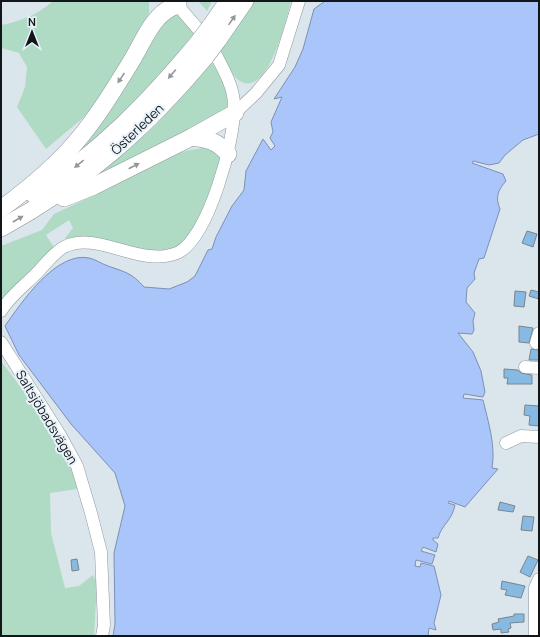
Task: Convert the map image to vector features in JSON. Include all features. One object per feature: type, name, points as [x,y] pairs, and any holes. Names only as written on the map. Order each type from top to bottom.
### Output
[{"type":"highway","points":[[155,20],[158,1]]},
{"type":"highway","name":"Österleden","points":[[1,228],[34,209],[72,184],[116,150],[150,118],[207,42],[228,1]]},
{"type":"highway","name":"Österleden","points":[[1,214],[65,175],[109,140],[207,42],[245,1]]},
{"type":"highway","points":[[1,209],[32,185],[76,142],[92,122],[130,64],[155,20],[166,9],[176,3]]},
{"type":"highway","points":[[34,209],[94,186],[192,137],[234,113]]},
{"type":"highway","points":[[192,137],[212,140],[223,147],[228,154]]},
{"type":"street","points":[[234,113],[261,87],[278,65],[299,1]]},
{"type":"street","points":[[1,311],[64,247],[87,243],[148,256],[164,257],[178,252],[192,242],[221,177],[228,154],[231,142],[234,113],[233,92],[207,42],[176,3]]},
{"type":"street","points":[[233,92],[261,87]]},
{"type":"street","name":"Saltsjöbadsvägen","points":[[1,342],[60,435],[77,466],[101,552],[104,626],[102,636]]},
{"type":"street","points":[[525,367],[539,368]]},
{"type":"street","points":[[506,443],[521,436],[539,437]]},
{"type":"street","points":[[535,636],[535,588],[539,579]]},
{"type":"green space","points":[[53,1],[149,1],[149,13],[142,28],[90,112],[46,149],[17,107],[25,87],[27,67],[19,53],[1,48],[1,25],[16,22],[29,17]]},
{"type":"green space","points":[[198,1],[212,1],[207,11]]},
{"type":"green space","points":[[255,1],[291,1],[274,55],[266,70],[258,80],[248,83],[235,77],[220,49]]},
{"type":"green space","points":[[177,13],[194,33],[164,72],[105,133],[65,164],[161,21]]},
{"type":"green space","points":[[211,61],[221,79],[226,93],[227,106],[225,112],[93,180],[156,125]]},
{"type":"green space","points":[[207,147],[218,150],[221,157],[222,160],[219,175],[200,217],[192,231],[182,243],[167,250],[154,251],[123,249],[67,241],[65,238],[73,228],[69,220],[46,235],[55,249],[1,302],[1,246],[42,230],[54,214],[110,188],[156,161],[186,151]]},
{"type":"green space","points":[[1,361],[59,443],[69,461],[75,477],[77,489],[50,493],[51,533],[65,588],[79,586],[93,575],[97,583],[94,636],[1,636]]},
{"type":"water","points":[[325,1],[539,1],[539,134],[523,140],[505,155],[499,163],[489,165],[473,161],[472,163],[503,174],[506,181],[498,194],[500,209],[484,258],[479,259],[474,273],[475,279],[467,288],[466,302],[475,313],[473,321],[474,330],[472,334],[458,333],[473,352],[481,371],[485,392],[483,397],[464,394],[463,398],[483,400],[492,442],[492,468],[498,469],[465,507],[449,501],[448,503],[455,505],[454,510],[438,538],[433,538],[433,540],[438,544],[436,552],[423,547],[421,551],[435,555],[432,564],[416,560],[415,566],[420,567],[421,563],[434,566],[441,595],[434,623],[436,630],[429,628],[428,636],[113,636],[115,624],[114,553],[125,506],[115,473],[71,424],[19,355],[5,326],[30,293],[52,270],[64,262],[77,258],[89,258],[124,272],[136,279],[144,287],[169,289],[187,282],[195,276],[208,250],[212,249],[216,237],[232,206],[244,190],[246,171],[263,139],[271,150],[275,146],[270,138],[273,132],[271,122],[282,97],[274,99],[295,67],[303,49],[314,9]]},
{"type":"building","points":[[527,231],[537,234],[533,247],[522,243]]},
{"type":"building","points":[[531,290],[539,292],[539,299],[529,296]]},
{"type":"building","points":[[515,291],[526,292],[524,307],[514,306]]},
{"type":"building","points":[[519,326],[533,328],[529,343],[519,342]]},
{"type":"building","points":[[531,349],[539,350],[539,360],[529,360]]},
{"type":"building","points":[[504,369],[518,370],[521,373],[532,375],[532,384],[507,384],[508,378],[504,378]]},
{"type":"building","points":[[525,405],[539,406],[539,426],[529,425],[530,416],[524,415]]},
{"type":"building","points":[[500,502],[515,506],[513,512],[498,510]]},
{"type":"building","points":[[523,516],[534,517],[532,531],[521,530]]},
{"type":"building","points":[[528,556],[538,560],[530,577],[520,572]]},
{"type":"building","points":[[77,559],[79,570],[72,571],[71,560]]},
{"type":"building","points":[[502,581],[525,586],[521,598],[505,595],[507,590],[501,589]]},
{"type":"building","points":[[514,614],[524,614],[524,622],[510,623],[511,628],[508,629],[509,632],[501,633],[501,629],[493,630],[492,624],[499,622],[498,619],[514,616]]}]
